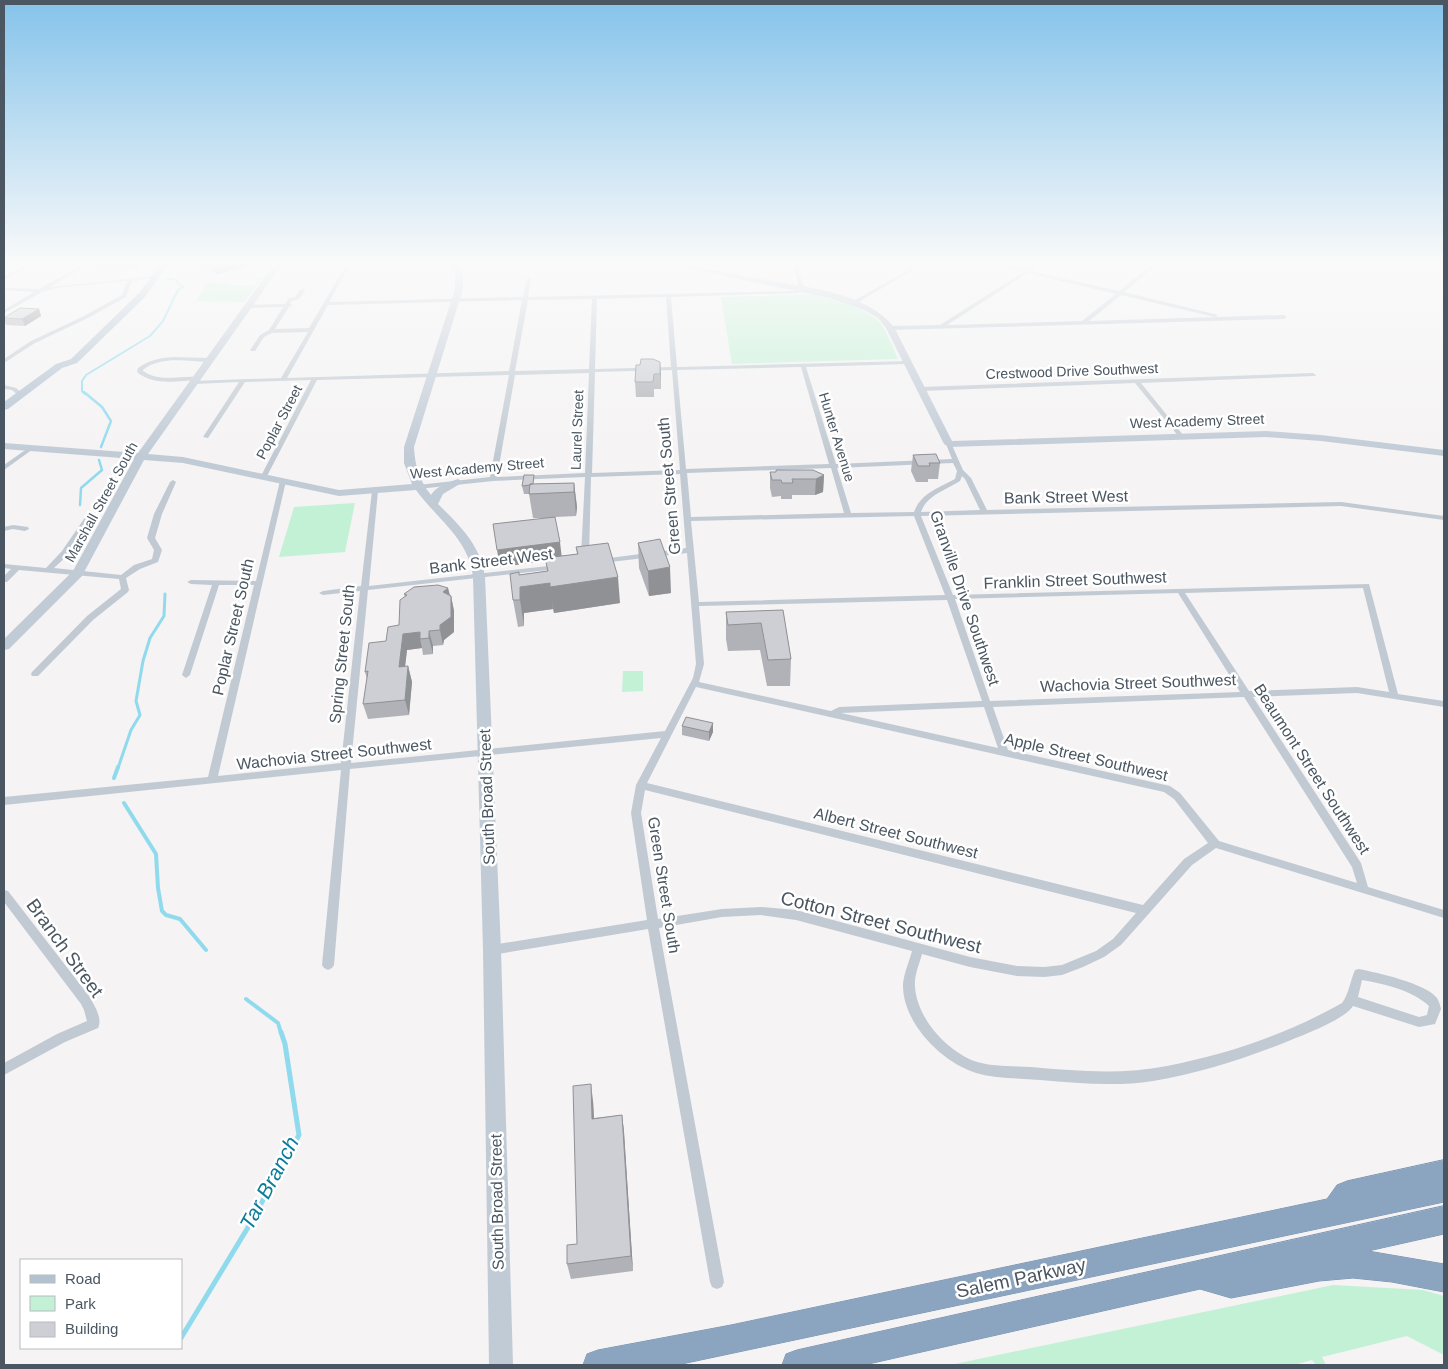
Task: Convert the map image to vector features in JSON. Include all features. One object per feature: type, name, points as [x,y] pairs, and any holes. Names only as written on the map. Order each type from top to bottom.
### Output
[{"type":"highway","points":[[1335,1212],[1347,1195],[1444,1173]]},
{"type":"highway","name":"Salem Parkway","points":[[598,1365],[731,1340],[1444,1188]]},
{"type":"highway","name":"Salem Parkway","points":[[797,1365],[1444,1220]]},
{"type":"highway","points":[[1198,1274],[1231,1283],[1319,1267],[1353,1264],[1392,1268],[1444,1278]]},
{"type":"main road","points":[[4,407],[59,366],[74,360],[110,327]]},
{"type":"main road","points":[[4,416],[71,367],[74,360]]},
{"type":"street","points":[[4,361],[33,342],[65,327]]},
{"type":"street","name":"Marshall Street South","points":[[4,646],[78,572],[141,456],[234,327]]},
{"type":"street","points":[[271,331],[274,327]]},
{"type":"street","name":"Poplar Street","points":[[283,380],[312,327]]},
{"type":"street","name":"South Broad Street","points":[[447,327],[409,447],[408,464],[418,487],[471,549],[477,563],[479,577],[492,950],[501,1357]]},
{"type":"street","points":[[493,480],[521,327]]},
{"type":"street","name":"Laurel Street","points":[[594,327],[585,564],[690,550]]},
{"type":"street","name":"Green Street South","points":[[671,327],[700,664],[694,684],[641,785],[637,803],[637,825],[716,1282]]},
{"type":"street","points":[[919,327],[891,328],[949,444],[960,471],[968,478],[984,512]]},
{"type":"street","points":[[253,350],[262,336],[271,331],[310,330]]},
{"type":"street","points":[[210,360],[159,360],[147,364],[140,369],[140,372],[144,376],[153,378],[243,381],[907,362]]},
{"type":"street","name":"Hunter Avenue","points":[[802,365],[848,516]]},
{"type":"street","name":"Crestwood Drive Southwest","points":[[921,389],[1313,375]]},
{"type":"street","name":"Poplar Street","points":[[264,476],[315,379]]},
{"type":"street","points":[[206,437],[243,381]]},
{"type":"street","points":[[1136,381],[1181,436]]},
{"type":"street","points":[[4,387],[14,389],[21,395]]},
{"type":"street","name":"West Academy Street","points":[[949,444],[1284,434],[1444,453]]},
{"type":"street","name":"West Academy Street","points":[[4,446],[183,460],[339,493],[458,482],[588,475],[956,461]]},
{"type":"street","points":[[4,468],[31,448]]},
{"type":"street","name":"Granville Drive Southwest","points":[[960,471],[958,480],[924,498],[917,514],[949,597],[1004,753]]},
{"type":"street","name":"Poplar Street South","points":[[212,781],[282,481]]},
{"type":"street","points":[[4,566],[122,577],[137,567],[155,560],[158,550],[150,538],[158,514],[173,482]]},
{"type":"street","points":[[433,503],[438,492],[458,482]]},
{"type":"street","name":"Spring Street South","points":[[328,965],[346,768],[375,491]]},
{"type":"street","name":"Bank Street West","points":[[688,519],[1341,504],[1444,518]]},
{"type":"street","points":[[48,570],[66,553],[91,515]]},
{"type":"street","points":[[4,529],[13,527],[24,529]]},
{"type":"street","name":"Bank Street West","points":[[324,594],[566,566]]},
{"type":"street","points":[[4,580],[18,567]]},
{"type":"street","points":[[35,674],[90,618],[125,590],[122,577]]},
{"type":"street","points":[[192,582],[259,583]]},
{"type":"street","points":[[186,675],[216,583]]},
{"type":"street","name":"Franklin Street Southwest","points":[[695,604],[1366,586],[1394,695]]},
{"type":"street","name":"Beaumont Street Southwest","points":[[1180,591],[1357,866],[1364,890]]},
{"type":"street","name":"Apple Street Southwest","points":[[694,684],[1167,790],[1177,796],[1215,844]]},
{"type":"street","name":"Wachovia Street Southwest","points":[[833,715],[839,710],[1357,690],[1444,704]]},
{"type":"street","name":"Wachovia Street Southwest","points":[[4,801],[486,754],[668,734]]},
{"type":"street","name":"Albert Street Southwest","points":[[641,785],[1144,910]]},
{"type":"street","points":[[1215,844],[1444,914]]},
{"type":"street","name":"Cotton Street Southwest","points":[[492,950],[722,913],[761,911],[796,915],[970,962],[1017,971],[1044,972],[1062,970],[1100,954],[1117,942],[1188,862],[1215,844]]},
{"type":"street","name":"Branch Street","points":[[4,894],[85,1000],[90,1008],[94,1024],[61,1038],[4,1069]]},
{"type":"street","points":[[918,949],[910,975],[909,986],[915,1010],[924,1027],[933,1038],[962,1061],[976,1067],[1064,1077],[1136,1078],[1224,1058],[1296,1033],[1346,1007],[1352,1000],[1355,980],[1359,974],[1423,994],[1434,1003],[1436,1012],[1432,1020],[1419,1022],[1352,1000]]},
{"type":"green space","points":[[726,327],[883,327],[898,359],[732,364]]},
{"type":"green space","points":[[355,503],[345,552],[279,557],[294,507]]},
{"type":"green space","points":[[623,671],[643,671],[643,691],[622,692]]},
{"type":"green space","points":[[1333,1285],[1423,1290],[1444,1296],[1444,1355],[1407,1336],[1322,1357],[1326,1365],[1316,1365],[1312,1360],[1294,1365],[950,1365]]},
{"type":"building","points":[[641,359],[653,359],[660,362],[660,374],[654,374],[653,382],[635,382],[636,365],[640,365]]},
{"type":"building","points":[[936,454],[940,463],[929,463],[930,466],[918,466],[913,455]]},
{"type":"building","points":[[776,470],[813,470],[824,475],[816,479],[792,479],[793,483],[782,483],[781,480],[772,480],[770,472],[776,472]]},
{"type":"building","points":[[524,475],[534,475],[533,484],[522,486]]},
{"type":"building","points":[[574,483],[574,492],[529,494],[530,484]]},
{"type":"building","points":[[555,517],[560,542],[497,550],[493,524]]},
{"type":"building","points":[[660,539],[670,567],[648,571],[638,543]]},
{"type":"building","points":[[608,543],[618,577],[550,587],[550,583],[520,587],[520,600],[513,600],[510,574],[519,572],[519,575],[548,571],[545,558],[578,554],[576,547]]},
{"type":"building","points":[[438,585],[448,588],[443,592],[451,596],[451,617],[440,625],[440,630],[429,631],[429,638],[420,639],[420,632],[403,634],[399,667],[408,666],[405,700],[363,704],[368,671],[365,672],[369,643],[386,641],[388,627],[399,625],[400,600],[407,595],[404,594],[414,587]]},
{"type":"building","points":[[783,610],[791,659],[768,660],[761,623],[728,625],[726,612]]},
{"type":"building","points":[[686,717],[713,723],[709,732],[682,726]]},
{"type":"building","points":[[591,1084],[592,1119],[622,1115],[631,1256],[567,1264],[567,1245],[577,1244],[573,1086]]},
{"type":"waterway","name":"Tar Branch","points":[[85,394],[82,391],[82,381],[86,375],[150,336],[158,327]]},
{"type":"waterway","name":"Tar Branch","points":[[84,392],[102,407],[111,421],[101,447]]},
{"type":"waterway","name":"Tar Branch","points":[[80,505],[81,488],[102,470],[99,460]]},
{"type":"waterway","name":"Tar Branch","points":[[118,768],[131,730],[140,715],[136,701],[143,661],[150,638],[164,616],[165,594]]},
{"type":"waterway","name":"Tar Branch","points":[[114,778],[118,767]]},
{"type":"waterway","name":"Tar Branch","points":[[124,803],[156,854],[158,888],[162,911],[166,915],[180,919],[206,950]]},
{"type":"waterway","name":"Tar Branch","points":[[246,999],[278,1023],[281,1033]]},
{"type":"waterway","name":"Tar Branch","points":[[182,1336],[247,1229],[299,1135],[285,1044],[281,1032]]}]
